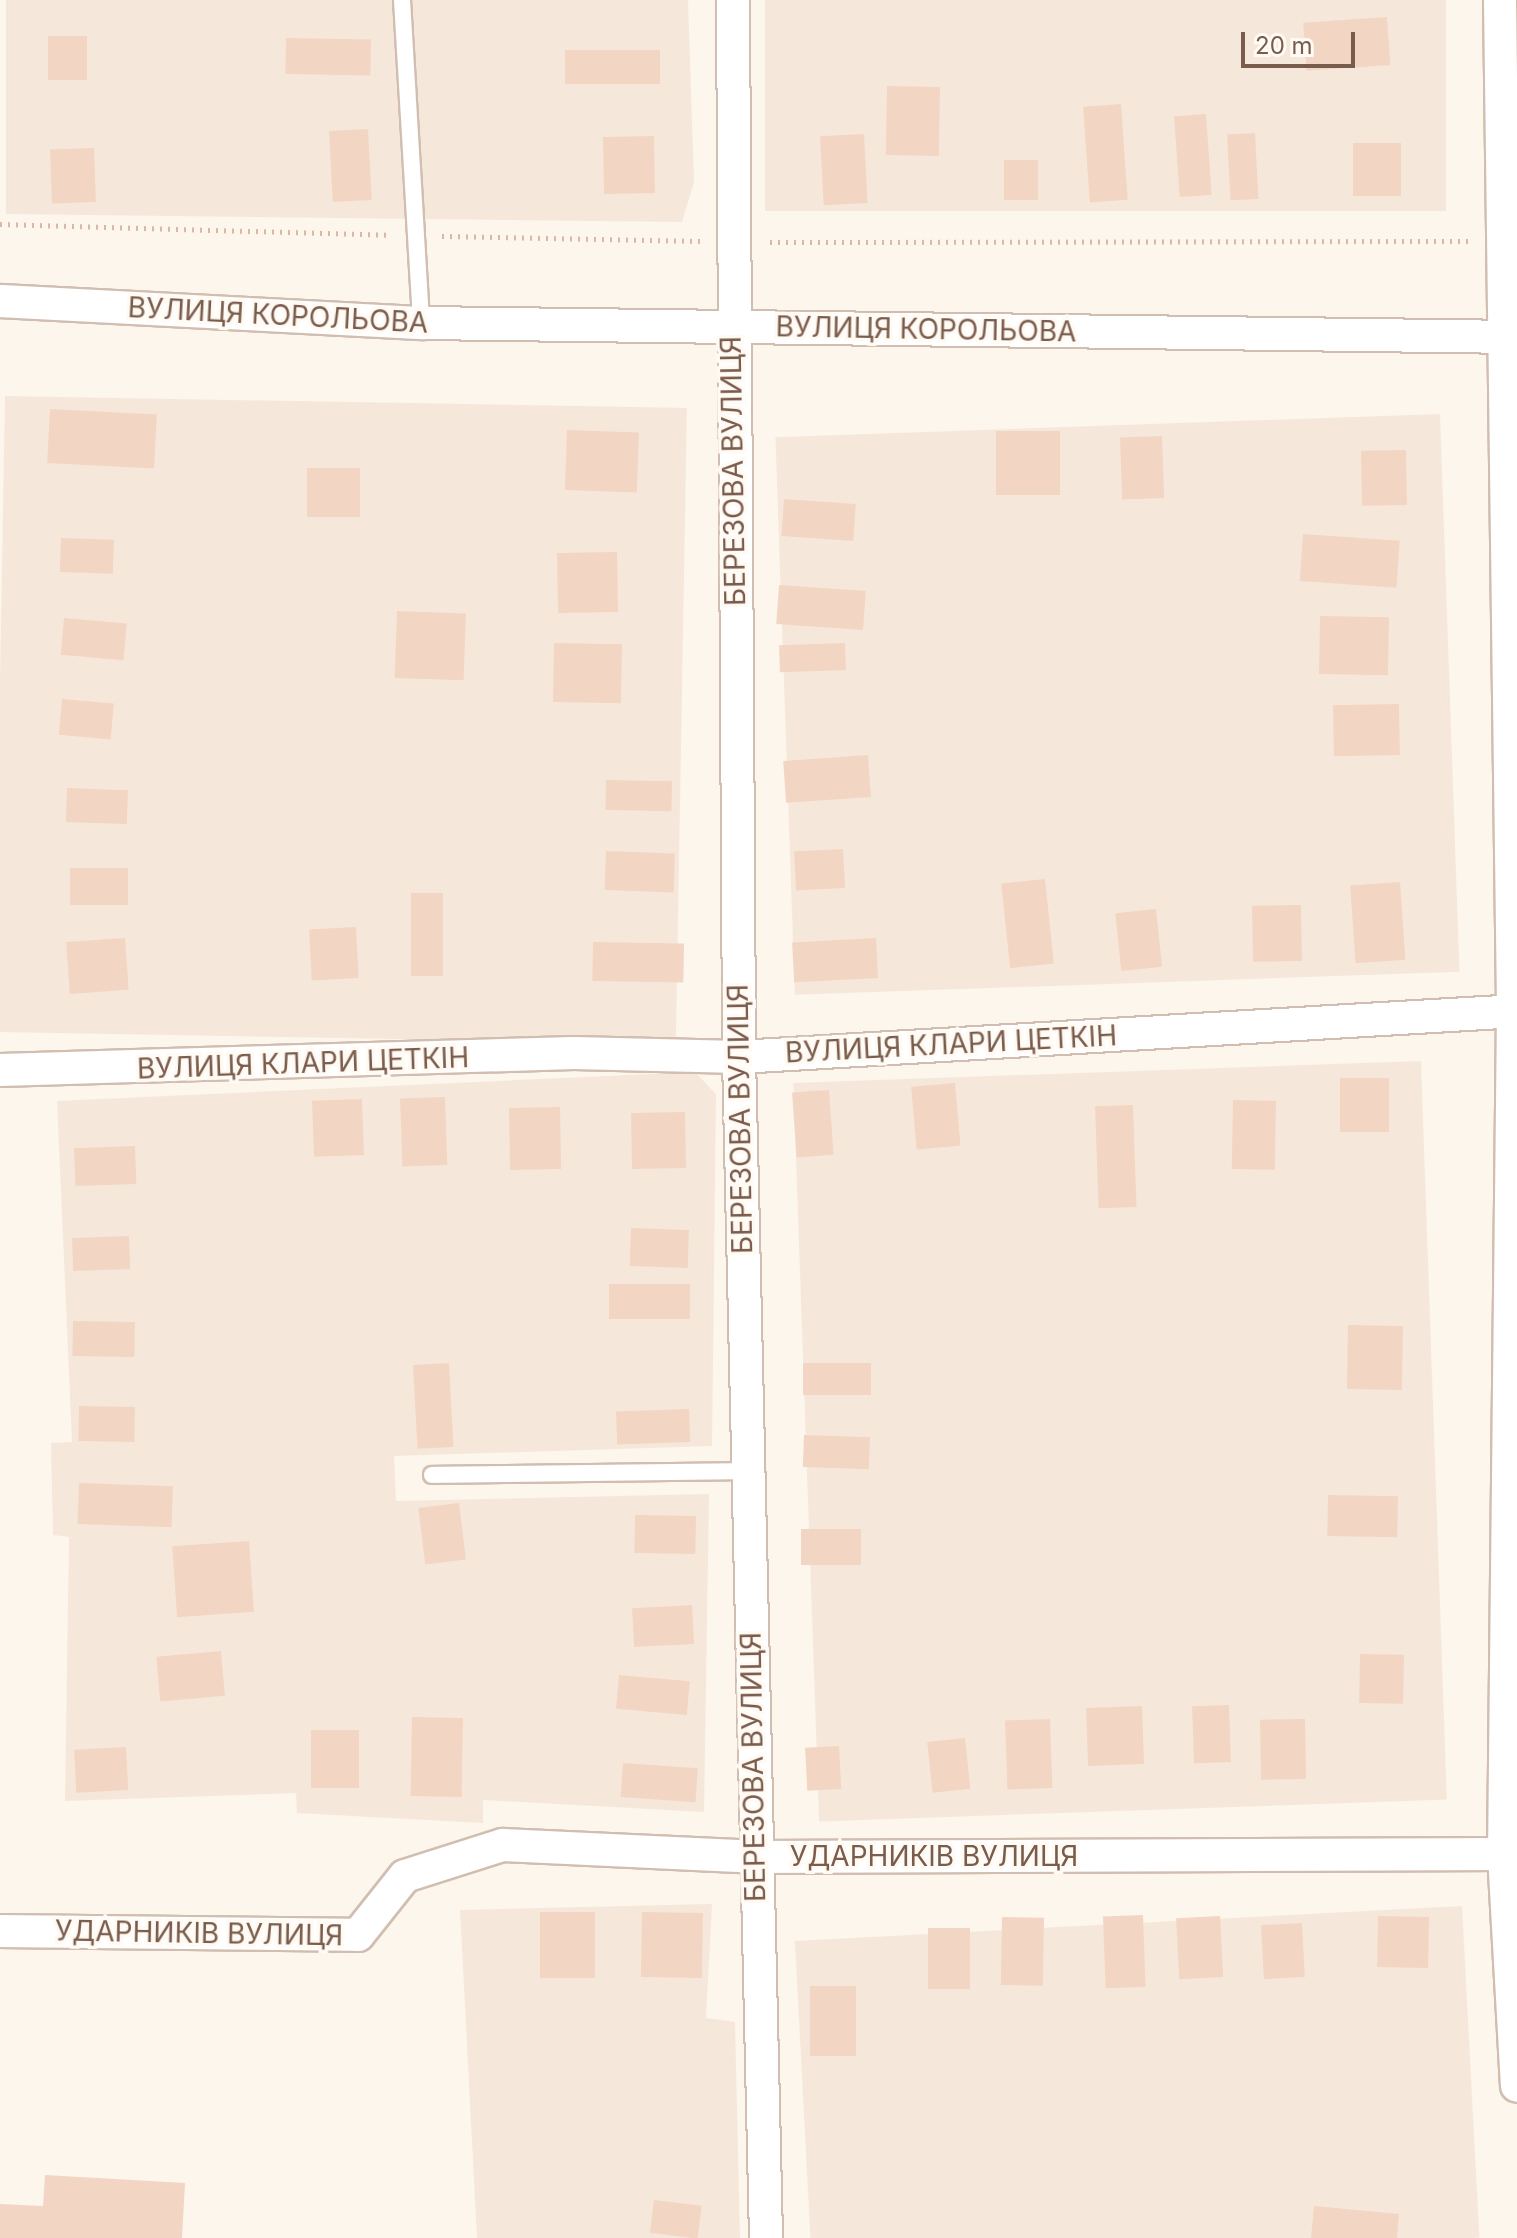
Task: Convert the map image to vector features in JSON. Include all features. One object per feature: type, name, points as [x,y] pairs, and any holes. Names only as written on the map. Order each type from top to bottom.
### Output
[{"type":"street","name":"БЕРЕЗОВА ВУЛИЦЯ","points":[[733,0],[730,242],[739,1057],[754,1857],[766,2238]]},
{"type":"street","points":[[1500,0],[1513,337],[1515,1011],[1510,1854],[1517,2086]]},
{"type":"street","name":"ВУЛИЦЯ КОРОЛЬОВА","points":[[0,301],[421,323],[1513,337]]},
{"type":"street","name":"ВУЛИЦЯ КЛАРИ ЦЕТКІН","points":[[0,1070],[574,1053],[739,1057],[1515,1011]]},
{"type":"street","name":"УДАРНИКІВ ВУЛИЦЯ","points":[[0,1931],[358,1935],[405,1876],[503,1845],[754,1857],[1510,1854]]},
{"type":"lane","points":[[402,0],[421,323]]},
{"type":"lane","points":[[432,1475],[746,1471]]},
{"type":"path","points":[[0,224],[730,242],[1508,241]]},
{"type":"shaded area","points":[[6,0],[688,0],[694,182],[682,222],[6,214]]},
{"type":"shaded area","points":[[765,0],[1446,0],[1446,211],[765,211]]},
{"type":"shaded area","points":[[5,396],[687,408],[676,1044],[0,1032],[0,682]]},
{"type":"shaded area","points":[[1440,414],[1459,972],[795,995],[775,437]]},
{"type":"shaded area","points":[[1421,1061],[1447,1800],[819,1821],[793,1083]]},
{"type":"shaded area","points":[[695,1072],[716,1094],[712,1446],[394,1456],[396,1501],[709,1494],[704,1812],[483,1800],[483,1823],[297,1813],[296,1793],[65,1801],[69,1537],[53,1535],[51,1443],[72,1442],[57,1101]]},
{"type":"shaded area","points":[[712,1904],[706,2018],[735,2022],[740,2238],[477,2238],[460,1910]]},
{"type":"shaded area","points":[[1462,1906],[1479,2238],[810,2238],[795,1941]]},
{"type":"building","points":[[1387,17],[1390,65],[1307,71],[1303,23]]},
{"type":"building","points":[[48,36],[87,36],[87,80],[48,80]]},
{"type":"building","points":[[286,38],[371,39],[370,75],[285,74]]},
{"type":"building","points":[[565,50],[660,50],[660,84],[565,84]]},
{"type":"building","points":[[887,86],[940,87],[939,156],[886,155]]},
{"type":"building","points":[[1121,104],[1128,200],[1090,202],[1083,107]]},
{"type":"building","points":[[1206,114],[1212,195],[1180,197],[1174,116]]},
{"type":"building","points":[[368,129],[372,200],[333,202],[329,131]]},
{"type":"building","points":[[1255,133],[1258,199],[1230,200],[1227,134]]},
{"type":"building","points":[[864,134],[868,203],[824,205],[820,136]]},
{"type":"building","points":[[654,136],[655,193],[604,194],[603,137]]},
{"type":"building","points":[[1353,143],[1401,143],[1401,196],[1353,196]]},
{"type":"building","points":[[94,148],[96,202],[52,204],[50,150]]},
{"type":"building","points":[[1004,160],[1038,160],[1038,200],[1004,200]]},
{"type":"building","points":[[50,409],[157,415],[154,469],[47,463]]},
{"type":"building","points":[[567,430],[639,433],[637,492],[565,490]]},
{"type":"building","points":[[996,431],[1060,431],[1060,495],[996,495]]},
{"type":"building","points":[[1162,436],[1164,498],[1122,499],[1120,437]]},
{"type":"building","points":[[1406,450],[1407,505],[1362,506],[1361,451]]},
{"type":"building","points":[[307,468],[360,468],[360,517],[307,517]]},
{"type":"building","points":[[784,499],[856,504],[853,541],[781,536]]},
{"type":"building","points":[[1303,534],[1400,541],[1396,588],[1300,581]]},
{"type":"building","points":[[61,538],[114,540],[113,574],[60,572]]},
{"type":"building","points":[[617,552],[618,612],[558,613],[557,553]]},
{"type":"building","points":[[779,585],[866,591],[863,630],[776,624]]},
{"type":"building","points":[[397,611],[466,613],[464,680],[395,678]]},
{"type":"building","points":[[1320,616],[1389,617],[1388,675],[1319,674]]},
{"type":"building","points":[[64,618],[127,623],[124,660],[61,655]]},
{"type":"building","points":[[554,643],[622,644],[621,703],[553,702]]},
{"type":"building","points":[[845,643],[846,670],[780,672],[779,645]]},
{"type":"building","points":[[62,699],[114,704],[111,739],[59,735]]},
{"type":"building","points":[[1399,704],[1400,755],[1334,756],[1333,705]]},
{"type":"building","points":[[868,755],[871,797],[786,803],[783,761]]},
{"type":"building","points":[[606,780],[672,781],[671,811],[605,810]]},
{"type":"building","points":[[67,788],[128,790],[127,824],[66,822]]},
{"type":"building","points":[[843,849],[845,888],[796,891],[794,852]]},
{"type":"building","points":[[606,851],[675,853],[674,892],[605,890]]},
{"type":"building","points":[[70,868],[128,868],[128,905],[70,905]]},
{"type":"building","points":[[1045,879],[1054,964],[1010,968],[1001,884]]},
{"type":"building","points":[[1400,882],[1405,960],[1356,963],[1350,885]]},
{"type":"building","points":[[411,893],[443,893],[443,976],[411,976]]},
{"type":"building","points":[[1301,905],[1302,961],[1253,962],[1252,906]]},
{"type":"building","points":[[1156,909],[1162,967],[1121,971],[1115,913]]},
{"type":"building","points":[[356,927],[359,978],[312,980],[309,929]]},
{"type":"building","points":[[125,938],[129,990],[70,994],[66,942]]},
{"type":"building","points":[[876,938],[878,978],[794,982],[792,942]]},
{"type":"building","points":[[593,942],[684,944],[683,983],[592,981]]},
{"type":"building","points":[[1340,1078],[1389,1078],[1389,1132],[1340,1132]]},
{"type":"building","points":[[955,1083],[960,1146],[917,1150],[911,1087]]},
{"type":"building","points":[[829,1090],[834,1155],[797,1157],[792,1093]]},
{"type":"building","points":[[445,1097],[447,1165],[402,1167],[400,1099]]},
{"type":"building","points":[[362,1099],[364,1155],[314,1157],[312,1101]]},
{"type":"building","points":[[1233,1100],[1276,1101],[1275,1170],[1232,1169]]},
{"type":"building","points":[[1133,1105],[1137,1207],[1099,1208],[1095,1106]]},
{"type":"building","points":[[560,1107],[561,1169],[510,1170],[509,1108]]},
{"type":"building","points":[[685,1112],[686,1168],[632,1169],[631,1113]]},
{"type":"building","points":[[135,1146],[136,1184],[75,1186],[74,1148]]},
{"type":"building","points":[[631,1228],[689,1230],[688,1268],[630,1266]]},
{"type":"building","points":[[129,1236],[130,1269],[73,1271],[72,1238]]},
{"type":"building","points":[[609,1284],[690,1284],[690,1319],[609,1319]]},
{"type":"building","points":[[73,1321],[135,1322],[134,1357],[72,1356]]},
{"type":"building","points":[[1348,1325],[1403,1326],[1402,1390],[1347,1389]]},
{"type":"building","points":[[449,1363],[453,1447],[417,1449],[413,1365]]},
{"type":"building","points":[[803,1363],[871,1363],[871,1395],[803,1395]]},
{"type":"building","points":[[79,1406],[135,1407],[134,1442],[78,1441]]},
{"type":"building","points":[[689,1409],[690,1442],[617,1445],[616,1412]]},
{"type":"building","points":[[804,1435],[870,1437],[869,1469],[803,1467]]},
{"type":"building","points":[[79,1483],[173,1486],[172,1527],[78,1524]]},
{"type":"building","points":[[1328,1495],[1398,1496],[1397,1537],[1327,1536]]},
{"type":"building","points":[[459,1503],[466,1560],[425,1565],[418,1508]]},
{"type":"building","points":[[635,1515],[696,1516],[695,1554],[634,1553]]},
{"type":"building","points":[[801,1529],[861,1529],[861,1565],[801,1565]]},
{"type":"building","points":[[249,1541],[254,1612],[177,1617],[172,1546]]},
{"type":"building","points":[[692,1605],[694,1644],[634,1647],[632,1608]]},
{"type":"building","points":[[221,1651],[225,1696],[160,1701],[156,1657]]},
{"type":"building","points":[[1360,1654],[1404,1655],[1403,1704],[1359,1703]]},
{"type":"building","points":[[619,1675],[690,1681],[687,1715],[616,1709]]},
{"type":"building","points":[[1229,1705],[1231,1762],[1194,1763],[1192,1706]]},
{"type":"building","points":[[1142,1706],[1144,1764],[1088,1766],[1086,1708]]},
{"type":"building","points":[[412,1717],[463,1718],[462,1797],[411,1796]]},
{"type":"building","points":[[1050,1719],[1052,1788],[1007,1790],[1005,1721]]},
{"type":"building","points":[[1305,1719],[1306,1779],[1261,1780],[1260,1720]]},
{"type":"building","points":[[311,1730],[359,1730],[359,1788],[311,1788]]},
{"type":"building","points":[[965,1738],[970,1789],[933,1793],[927,1742]]},
{"type":"building","points":[[839,1746],[841,1789],[807,1791],[805,1748]]},
{"type":"building","points":[[126,1747],[128,1790],[76,1793],[74,1750]]},
{"type":"building","points":[[623,1763],[698,1768],[695,1802],[621,1797]]},
{"type":"building","points":[[540,1912],[595,1912],[595,1978],[540,1978]]},
{"type":"building","points":[[642,1912],[703,1913],[702,1978],[641,1977]]},
{"type":"building","points":[[1143,1915],[1146,1987],[1106,1988],[1103,1916]]},
{"type":"building","points":[[1220,1916],[1223,1977],[1179,1979],[1176,1918]]},
{"type":"building","points":[[1378,1916],[1429,1917],[1428,1968],[1377,1967]]},
{"type":"building","points":[[1002,1917],[1044,1918],[1043,1986],[1001,1985]]},
{"type":"building","points":[[1302,1923],[1305,1977],[1264,1979],[1261,1925]]},
{"type":"building","points":[[928,1928],[970,1928],[970,1989],[928,1989]]},
{"type":"building","points":[[810,1986],[856,1986],[856,2056],[810,2056]]},
{"type":"building","points":[[45,2175],[185,2183],[182,2238],[0,2238],[0,2204],[43,2206]]},
{"type":"building","points":[[654,2200],[702,2206],[698,2238],[650,2233]]},
{"type":"building","points":[[1314,2206],[1399,2214],[1397,2238],[1311,2238]]}]
